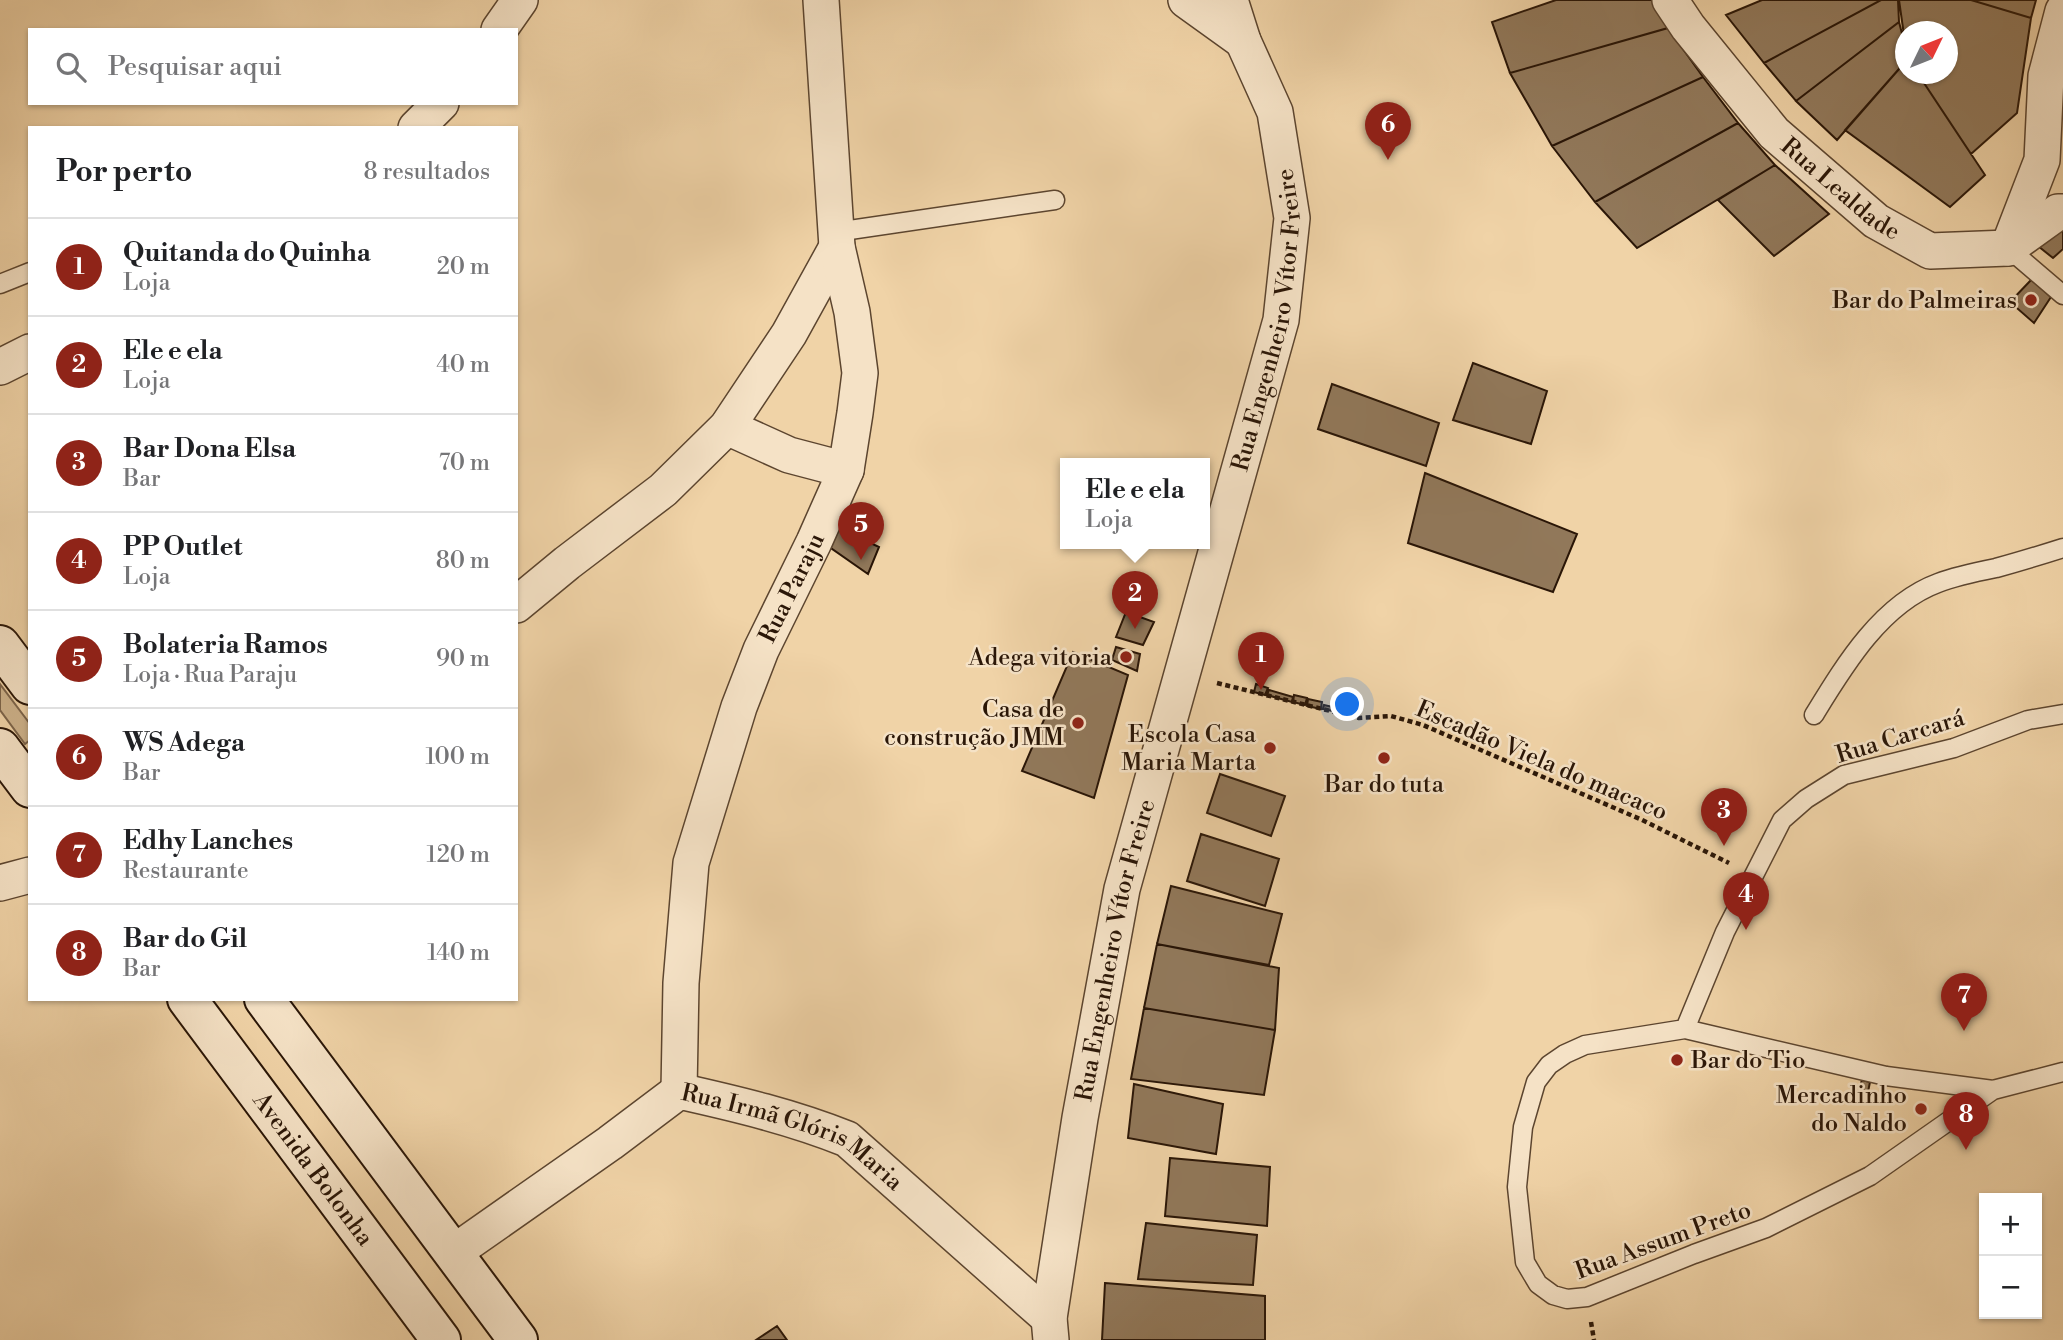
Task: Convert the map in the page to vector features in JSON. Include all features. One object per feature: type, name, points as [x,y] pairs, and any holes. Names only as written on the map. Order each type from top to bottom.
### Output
[{"type":"main road","points":[[0,645],[28,682]]},
{"type":"main road","points":[[0,748],[28,785]]},
{"type":"main road","name":"Avenida Bolonha","points":[[188,1001],[441,1340]]},
{"type":"main road","points":[[265,1001],[518,1340]]},
{"type":"street","points":[[500,28],[520,0]]},
{"type":"street","name":"Rua Paraju","points":[[679,1091],[681,983],[691,863],[739,707],[761,650],[846,470],[860,373],[852,312],[836,240],[821,0]]},
{"type":"street","points":[[1186,0],[1243,41]]},
{"type":"street","name":"Rua Engenheiro Vítor Freire","points":[[1050,1329],[1080,1118],[1122,889],[1281,320],[1292,218],[1275,112],[1243,41],[1230,0]]},
{"type":"street","name":"Rua Lealdade","points":[[1670,0],[1688,27],[1774,133],[1876,221],[1930,251],[2008,248]]},
{"type":"street","points":[[2008,248],[2042,160],[2046,76],[2063,11]]},
{"type":"street","points":[[417,126],[439,105]]},
{"type":"street","points":[[2008,248],[2058,212],[2063,212]]},
{"type":"street","points":[[518,604],[567,563],[663,490],[727,427],[789,334],[836,240]]},
{"type":"street","points":[[0,367],[28,353]]},
{"type":"street","points":[[727,427],[789,455],[846,470]]},
{"type":"street","points":[[0,883],[28,876]]},
{"type":"street","name":"Rua Irmã Glóris Maria","points":[[453,1253],[679,1091],[807,1123],[847,1139],[1050,1329]]},
{"type":"lane","points":[[836,240],[1055,200]]},
{"type":"lane","points":[[2008,248],[2063,295]]},
{"type":"lane","points":[[0,284],[28,273]]},
{"type":"lane","points":[[1814,715],[1842,670],[1874,630],[1916,594],[1936,583],[2063,548]]},
{"type":"lane","name":"Rua Carcará","points":[[1685,1030],[1724,932],[1782,820],[1806,799],[1844,775],[1954,748],[2028,720],[2063,714]]},
{"type":"lane","name":"Rua Assum Preto","points":[[1993,1090],[1870,1176],[1766,1228],[1587,1297],[1567,1299],[1553,1295],[1538,1284],[1525,1262],[1517,1187],[1523,1126],[1536,1082],[1549,1065],[1585,1045],[1685,1030],[1886,1076],[1993,1090],[2063,1073]]},
{"type":"path","name":"Escadão Viela do macaco","points":[[1182,673],[1334,713],[1359,718],[1391,716],[1423,725],[1640,819],[1754,875]]},
{"type":"shaded area","points":[[0,684],[28,721],[28,742],[25,744],[0,710]]},
{"type":"building","points":[[1556,0],[1655,0],[1668,28],[1510,73],[1492,22]]},
{"type":"building","points":[[1762,0],[1881,0],[1764,63],[1726,15]]},
{"type":"building","points":[[1881,0],[1898,0],[1899,21],[1895,21],[1895,25],[1796,101],[1764,63]]},
{"type":"building","points":[[1899,0],[1971,0],[2031,18],[2017,113],[1971,154],[1925,84],[1958,84],[1958,21],[1902,21]]},
{"type":"building","points":[[1971,0],[2036,0],[2031,18]]},
{"type":"building","points":[[1895,25],[1895,74],[1837,140],[1796,101]]},
{"type":"building","points":[[1668,28],[1703,77],[1552,146],[1510,73]]},
{"type":"building","points":[[1895,73],[1895,84],[1925,84],[1985,175],[1950,207],[1845,130]]},
{"type":"building","points":[[1703,77],[1738,123],[1595,202],[1552,146]]},
{"type":"building","points":[[1738,123],[1775,165],[1637,248],[1595,202]]},
{"type":"building","points":[[1775,165],[1829,214],[1774,256],[1718,200]]},
{"type":"building","points":[[2060,228],[2063,233],[2063,249],[2053,258],[2038,246]]},
{"type":"building","name":"Bar do Palmeiras","points":[[2032,279],[2051,297],[2034,323],[2010,302]]},
{"type":"building","points":[[1473,363],[1547,391],[1531,444],[1453,420]]},
{"type":"building","points":[[1332,384],[1439,423],[1426,466],[1318,429]]},
{"type":"building","points":[[1425,473],[1577,534],[1553,592],[1408,543]]},
{"type":"building","points":[[835,526],[879,547],[868,574],[828,546]]},
{"type":"building","points":[[1126,612],[1154,622],[1143,645],[1116,637]]},
{"type":"building","name":"Adega vitoria","points":[[1116,647],[1140,654],[1137,671],[1112,660]]},
{"type":"building","name":"Casa de construção JMM","points":[[1073,652],[1128,675],[1094,798],[1022,771]]},
{"type":"building","points":[[1256,684],[1268,688],[1265,695],[1254,692]]},
{"type":"building","points":[[1269,690],[1293,697],[1292,702],[1267,695]]},
{"type":"building","points":[[1294,695],[1307,698],[1305,705],[1293,702]]},
{"type":"building","points":[[1308,699],[1322,702],[1321,709],[1307,706]]},
{"type":"building","points":[[1324,705],[1337,708],[1337,712],[1323,709]]},
{"type":"building","points":[[1220,774],[1285,796],[1271,836],[1207,813]]},
{"type":"building","points":[[1201,834],[1279,859],[1265,906],[1187,881]]},
{"type":"building","points":[[1171,886],[1282,914],[1269,965],[1157,944]]},
{"type":"building","points":[[1157,944],[1279,968],[1275,1030],[1144,1008]]},
{"type":"building","points":[[1144,1008],[1275,1030],[1264,1095],[1131,1079]]},
{"type":"building","points":[[1862,1080],[1870,1082],[1868,1092],[1859,1089]]},
{"type":"building","points":[[1134,1084],[1223,1104],[1216,1154],[1128,1138]]},
{"type":"building","points":[[1170,1158],[1270,1167],[1267,1226],[1165,1216]]},
{"type":"building","points":[[1146,1223],[1257,1235],[1253,1285],[1138,1279]]},
{"type":"building","points":[[1105,1283],[1265,1296],[1265,1340],[1102,1340]]},
{"type":"building","points":[[777,1326],[787,1340],[756,1340]]},
{"type":"place","name":"WS Adega","points":[[1388,160]]},
{"type":"place","name":"Bar do Palmeiras","points":[[2031,300]]},
{"type":"place","name":"Bolateria Ramos","points":[[861,560]]},
{"type":"place","name":"Ele e ela","points":[[1135,629]]},
{"type":"place","name":"Adega vitoria","points":[[1126,657]]},
{"type":"place","name":"Quitanda do Quinha","points":[[1261,690]]},
{"type":"place","name":"Casa de construção JMM","points":[[1078,723]]},
{"type":"place","name":"Escola Casa Maria Marta","points":[[1270,748]]},
{"type":"place","name":"Bar do tuta","points":[[1384,758]]},
{"type":"place","name":"Bar Dona Elsa","points":[[1724,846]]},
{"type":"place","name":"PP Outlet","points":[[1746,930]]},
{"type":"place","name":"Edhy Lanches","points":[[1964,1031]]},
{"type":"place","name":"Bar do Tio","points":[[1677,1060]]},
{"type":"place","name":"Mercadinho do Naldo","points":[[1921,1109]]},
{"type":"place","name":"Bar do Gil","points":[[1966,1150]]}]
